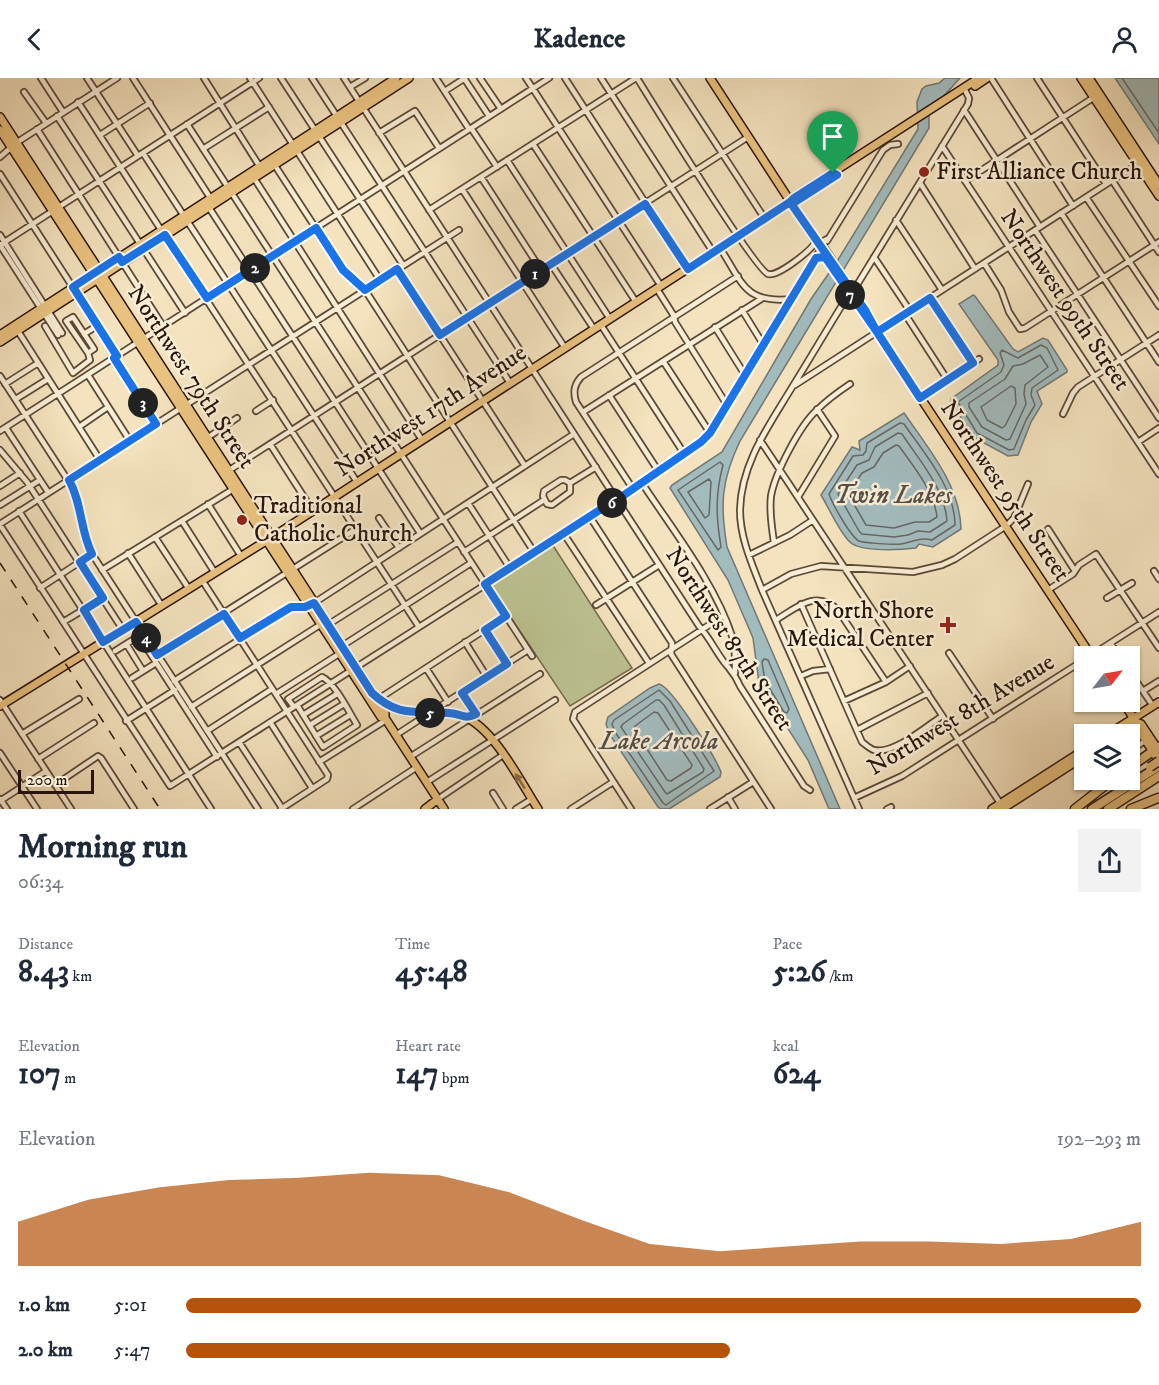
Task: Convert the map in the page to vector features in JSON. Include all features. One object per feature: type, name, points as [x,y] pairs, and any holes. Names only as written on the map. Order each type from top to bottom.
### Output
[{"type":"highway","points":[[1140,761],[1157,750]]},
{"type":"highway","points":[[1108,809],[1156,772],[1159,761]]},
{"type":"highway","points":[[1084,809],[1156,772]]},
{"type":"highway","points":[[1092,809],[1156,772]]},
{"type":"highway","points":[[1100,809],[1156,772]]},
{"type":"highway","points":[[1075,809],[1099,790]]},
{"type":"highway","points":[[1131,809],[1158,797]]},
{"type":"main road","points":[[0,342],[16,328],[317,134],[393,81],[409,78]]},
{"type":"main road","name":"Northwest 95th Street","points":[[710,78],[820,249],[852,291],[866,316],[1048,590],[1082,646]]},
{"type":"main road","name":"Northwest 17th Avenue","points":[[965,90],[979,78]]},
{"type":"main road","name":"Northwest 17th Avenue","points":[[1,704],[269,539],[765,219],[794,198],[838,173],[965,90],[989,78]]},
{"type":"main road","points":[[1081,78],[1097,96],[1159,196]]},
{"type":"main road","points":[[1089,78],[1097,96]]},
{"type":"main road","name":"Northwest 79th Street","points":[[0,117],[13,144],[80,242],[98,275]]},
{"type":"main road","name":"Northwest 79th Street","points":[[0,130],[13,144]]},
{"type":"main road","name":"Northwest 17th Avenue","points":[[838,173],[849,162],[867,153]]},
{"type":"main road","points":[[1140,162],[1159,185]]},
{"type":"main road","points":[[229,190],[254,178],[262,169]]},
{"type":"main road","name":"Northwest 79th Street","points":[[56,210],[66,231],[98,275],[184,407],[341,650],[381,717],[386,719]]},
{"type":"main road","points":[[66,231],[74,240],[80,242]]},
{"type":"main road","points":[[0,335],[16,328]]},
{"type":"main road","name":"Northwest 79th Street","points":[[353,669],[372,693],[385,713],[386,719],[444,809]]},
{"type":"main road","points":[[372,693],[381,701],[403,712],[450,713],[477,723],[493,740],[538,809]]},
{"type":"main road","points":[[1130,724],[1157,705]]},
{"type":"main road","points":[[1130,712],[1145,741],[1157,750]]},
{"type":"main road","points":[[1128,724],[1135,720]]},
{"type":"main road","points":[[1135,720],[1141,724],[1157,750],[1159,761]]},
{"type":"main road","points":[[1002,807],[1074,757]]},
{"type":"main road","points":[[992,809],[1002,807],[1074,762]]},
{"type":"main road","points":[[1053,776],[1063,763]]},
{"type":"main road","points":[[424,809],[438,799]]},
{"type":"street","points":[[42,78],[63,112]]},
{"type":"street","points":[[87,78],[117,124],[185,218],[357,482]]},
{"type":"street","points":[[0,150],[117,78]]},
{"type":"street","points":[[133,78],[171,135],[250,271],[420,534]]},
{"type":"street","points":[[204,78],[262,169]]},
{"type":"street","points":[[1,244],[141,155],[251,80],[259,78]]},
{"type":"street","points":[[281,78],[403,265]]},
{"type":"street","points":[[312,78],[510,383]]},
{"type":"street","name":"Northwest 87th Street","points":[[344,78],[659,565],[725,663],[735,673],[740,686],[797,776],[810,790]]},
{"type":"street","points":[[350,87],[365,78]]},
{"type":"street","points":[[436,78],[497,167]]},
{"type":"street","points":[[445,91],[464,78],[489,116]]},
{"type":"street","points":[[480,78],[501,109]]},
{"type":"street","points":[[526,78],[618,220],[659,287],[675,322],[727,405]]},
{"type":"street","points":[[0,431],[549,78]]},
{"type":"street","points":[[564,78],[688,269]]},
{"type":"street","points":[[601,78],[670,186],[752,294],[761,299],[775,301],[792,299]]},
{"type":"street","points":[[429,210],[636,78],[738,236],[756,262],[768,274],[778,271],[811,250],[820,249],[883,150],[890,145],[898,144]]},
{"type":"street","points":[[673,78],[765,219]]},
{"type":"street","points":[[989,78],[1072,206]]},
{"type":"street","points":[[1037,78],[1106,184]]},
{"type":"street","points":[[251,80],[380,280]]},
{"type":"street","points":[[859,809],[748,555],[742,533],[740,512],[742,490],[750,459],[760,440],[964,110],[969,100],[965,90]]},
{"type":"street","points":[[24,92],[46,123]]},
{"type":"street","points":[[964,181],[1097,96]]},
{"type":"street","points":[[78,102],[419,627]]},
{"type":"street","points":[[100,135],[150,103]]},
{"type":"street","points":[[203,149],[269,107]]},
{"type":"street","points":[[964,110],[1040,226]]},
{"type":"street","points":[[379,133],[415,111],[439,148]]},
{"type":"street","points":[[57,116],[185,313]]},
{"type":"street","points":[[187,124],[532,657]]},
{"type":"street","points":[[37,129],[163,326]]},
{"type":"street","points":[[226,473],[748,137]]},
{"type":"street","points":[[0,157],[13,144]]},
{"type":"street","points":[[533,144],[636,302]]},
{"type":"street","name":"Northwest 99th Street","points":[[942,146],[1159,474]]},
{"type":"street","points":[[507,160],[610,319]]},
{"type":"street","points":[[273,162],[343,270],[365,290],[406,357],[534,552]]},
{"type":"street","points":[[793,386],[1140,162]]},
{"type":"street","points":[[0,174],[96,322],[156,424]]},
{"type":"street","points":[[481,177],[541,270]]},
{"type":"street","points":[[254,178],[422,440]]},
{"type":"street","points":[[1112,180],[1157,243],[1159,252]]},
{"type":"street","points":[[920,183],[975,269]]},
{"type":"street","points":[[462,189],[565,348]]},
{"type":"street","points":[[1086,197],[1159,306]]},
{"type":"street","points":[[1061,213],[1159,362]]},
{"type":"street","points":[[896,220],[942,290]]},
{"type":"street","points":[[459,230],[0,524],[169,786],[686,454],[710,433],[792,299],[816,258],[822,242],[827,239]]},
{"type":"street","points":[[1035,230],[1159,418]]},
{"type":"street","points":[[0,235],[1,244],[60,334]]},
{"type":"street","points":[[984,262],[1020,329],[1052,312],[1157,243]]},
{"type":"street","points":[[874,257],[947,379]]},
{"type":"street","points":[[550,264],[618,352],[686,454]]},
{"type":"street","points":[[397,269],[525,466]]},
{"type":"street","points":[[633,489],[576,402],[574,389],[581,376],[738,276]]},
{"type":"street","points":[[930,298],[973,363]]},
{"type":"street","points":[[583,412],[761,299]]},
{"type":"street","points":[[742,310],[764,344]]},
{"type":"street","points":[[45,326],[73,373],[90,360],[88,353],[66,321],[73,317],[94,349],[88,353]]},
{"type":"street","points":[[52,339],[70,327]]},
{"type":"street","points":[[715,327],[745,375]]},
{"type":"street","points":[[16,328],[100,460]]},
{"type":"street","points":[[84,334],[92,329]]},
{"type":"street","points":[[1063,414],[1074,391],[1159,335]]},
{"type":"street","points":[[920,398],[979,359]]},
{"type":"street","points":[[663,361],[710,433]]},
{"type":"street","points":[[5,384],[38,363]]},
{"type":"street","points":[[804,368],[810,375]]},
{"type":"street","points":[[88,375],[130,441]]},
{"type":"street","points":[[0,376],[69,480],[78,502],[83,532],[92,554],[136,622],[156,663],[191,707],[219,755]]},
{"type":"street","points":[[16,399],[48,379]]},
{"type":"street","points":[[774,543],[771,496],[780,469],[809,419],[834,395],[850,384]]},
{"type":"street","points":[[609,395],[659,472]]},
{"type":"street","points":[[256,411],[273,400]]},
{"type":"street","points":[[79,427],[108,407]]},
{"type":"street","points":[[798,497],[835,436],[817,410]]},
{"type":"street","points":[[205,440],[237,418]]},
{"type":"street","points":[[6,428],[48,492]]},
{"type":"street","points":[[1138,442],[1159,428]]},
{"type":"street","points":[[174,681],[291,607],[311,604],[574,434]]},
{"type":"street","points":[[760,440],[1002,807]]},
{"type":"street","points":[[270,444],[312,511]]},
{"type":"street","points":[[0,450],[30,486],[123,630]]},
{"type":"street","points":[[570,483],[596,467]]},
{"type":"street","points":[[0,486],[20,473]]},
{"type":"street","points":[[0,505],[40,480]]},
{"type":"street","points":[[544,501],[544,491],[561,480],[570,483]]},
{"type":"street","points":[[544,501],[552,505],[570,492],[570,483]]},
{"type":"street","points":[[642,483],[712,590],[732,636],[735,673]]},
{"type":"street","points":[[762,590],[791,574],[821,566],[844,566],[892,572],[926,570],[955,559],[1006,526],[1014,518],[1028,484]]},
{"type":"street","points":[[102,570],[235,487]]},
{"type":"street","points":[[464,552],[544,501]]},
{"type":"street","points":[[468,503],[510,568]]},
{"type":"street","points":[[208,504],[241,556]]},
{"type":"street","points":[[19,511],[211,809]]},
{"type":"street","points":[[590,517],[672,643],[671,654],[771,809]]},
{"type":"street","points":[[380,518],[399,548]]},
{"type":"street","points":[[748,555],[813,520]]},
{"type":"street","points":[[182,521],[215,573]]},
{"type":"street","points":[[157,655],[356,529]]},
{"type":"street","points":[[1048,529],[1075,571]]},
{"type":"street","points":[[564,534],[649,663]]},
{"type":"street","points":[[155,537],[189,589]]},
{"type":"street","points":[[191,707],[458,542]]},
{"type":"street","points":[[128,553],[162,606]]},
{"type":"street","points":[[40,588],[92,554]]},
{"type":"street","points":[[1048,590],[1096,554],[1159,648]]},
{"type":"street","points":[[276,694],[405,605],[471,563]]},
{"type":"street","points":[[596,605],[659,565]]},
{"type":"street","points":[[1154,572],[1159,579]]},
{"type":"street","points":[[202,580],[328,777],[281,809],[239,742]]},
{"type":"street","points":[[1107,598],[1132,583]]},
{"type":"street","points":[[63,622],[103,598]]},
{"type":"street","points":[[776,620],[801,604],[822,600],[830,602],[838,610],[886,682]]},
{"type":"street","points":[[801,604],[862,742],[872,750],[882,751],[893,748],[942,716]]},
{"type":"street","name":"Northwest 8th Avenue","points":[[1108,646],[1159,612]]},
{"type":"street","points":[[381,701],[384,696],[506,616]]},
{"type":"street","points":[[631,809],[573,716],[575,712],[723,616]]},
{"type":"street","points":[[485,630],[507,664]]},
{"type":"street","points":[[141,634],[174,681],[176,689],[219,755],[258,809]]},
{"type":"street","points":[[115,651],[141,634]]},
{"type":"street","points":[[465,642],[487,676]]},
{"type":"street","points":[[127,645],[143,671]]},
{"type":"street","points":[[435,713],[447,702],[528,650]]},
{"type":"street","points":[[949,653],[993,719]]},
{"type":"street","points":[[132,678],[156,663]]},
{"type":"street","points":[[844,701],[886,682],[910,666]]},
{"type":"street","name":"Northwest 8th Avenue","points":[[854,798],[902,776],[1074,667]]},
{"type":"street","points":[[426,668],[447,702]]},
{"type":"street","points":[[801,676],[813,671],[830,669]]},
{"type":"street","points":[[410,756],[540,674]]},
{"type":"street","points":[[322,677],[331,684],[357,725],[323,747],[303,715],[288,699],[322,677]]},
{"type":"street","points":[[1143,691],[1159,681]]},
{"type":"street","points":[[1140,687],[1157,705]]},
{"type":"street","points":[[126,721],[176,689]]},
{"type":"street","points":[[207,731],[272,689]]},
{"type":"street","points":[[462,693],[476,714],[477,723]]},
{"type":"street","points":[[857,730],[928,693]]},
{"type":"street","points":[[303,715],[337,694]]},
{"type":"street","points":[[22,734],[78,699]]},
{"type":"street","points":[[427,782],[555,700]]},
{"type":"street","points":[[447,702],[444,709],[450,713]]},
{"type":"street","points":[[1,704],[71,809]]},
{"type":"street","points":[[310,725],[344,704]]},
{"type":"street","points":[[396,735],[419,720],[422,713]]},
{"type":"street","points":[[316,736],[350,715]]},
{"type":"street","points":[[320,762],[386,719]]},
{"type":"street","points":[[270,722],[312,789]]},
{"type":"street","points":[[38,759],[94,723]]},
{"type":"street","points":[[1140,744],[1145,741]]},
{"type":"street","points":[[0,753],[37,809]]},
{"type":"street","points":[[55,785],[98,756],[134,809],[140,804]]},
{"type":"street","points":[[438,799],[503,756]]},
{"type":"street","points":[[353,809],[417,767]]},
{"type":"street","points":[[7,809],[0,800],[46,771]]},
{"type":"street","points":[[572,809],[613,782]]},
{"type":"street","points":[[710,809],[753,782]]},
{"type":"street","points":[[492,793],[503,809]]},
{"type":"street","points":[[728,797],[735,809]]},
{"type":"street","points":[[1144,808],[1158,797]]},
{"type":"street","points":[[516,809],[532,799]]},
{"type":"green space","points":[[552,544],[632,668],[570,706],[491,588],[492,584]]},
{"type":"water","points":[[945,78],[960,78],[944,96],[929,106],[929,128],[740,441],[729,469],[724,493],[723,518],[727,547],[840,809],[829,809],[808,760],[759,683],[753,638],[728,580],[670,488],[722,452],[811,299],[836,263],[918,129],[917,102],[922,89],[939,83]]},
{"type":"water","points":[[1115,78],[1159,78],[1159,144]]},
{"type":"water","name":"Twin Lakes","points":[[973,295],[1013,349],[1018,352],[1043,338],[1048,340],[1067,370],[1037,391],[1042,404],[1031,422],[1018,455],[1008,456],[973,437],[951,402],[951,399],[998,365],[998,360],[959,304]]},
{"type":"water","name":"Twin Lakes","points":[[904,413],[949,482],[955,497],[961,529],[933,547],[919,544],[916,548],[882,550],[857,546],[843,534],[821,495],[852,447],[860,450],[859,441]]},
{"type":"water","name":"Lake Arcola","points":[[659,684],[683,709],[721,772],[720,777],[669,809],[658,807],[610,735],[606,724],[608,717]]},
{"type":"railway","points":[[0,563],[160,809]]},
{"type":"place","name":"First Alliance Church","points":[[924,172]]},
{"type":"place","name":"Traditional Catholic Church","points":[[242,520]]},
{"type":"place","name":"North Shore Medical Center","points":[[948,625]]},
{"type":"route","points":[[833,173],[688,269],[645,204],[440,335],[397,269],[365,290],[343,270],[316,228],[207,298],[165,235],[122,262],[119,257],[73,287],[117,356],[114,358],[156,424],[69,480],[78,502],[83,532],[92,554],[80,562],[103,598],[84,610],[103,642],[136,622],[157,655],[224,614],[240,638],[291,607],[297,605],[305,607],[314,603],[372,693],[384,703],[397,710],[410,713],[450,713],[468,718],[476,714],[462,693],[507,664],[485,630],[506,616],[485,584],[609,504],[618,502],[624,495],[701,442],[710,433],[816,258],[825,257],[862,312],[866,316],[877,332],[930,298],[973,363],[920,398],[874,329],[866,316],[865,310],[790,202],[795,202],[837,175],[833,173]]}]
